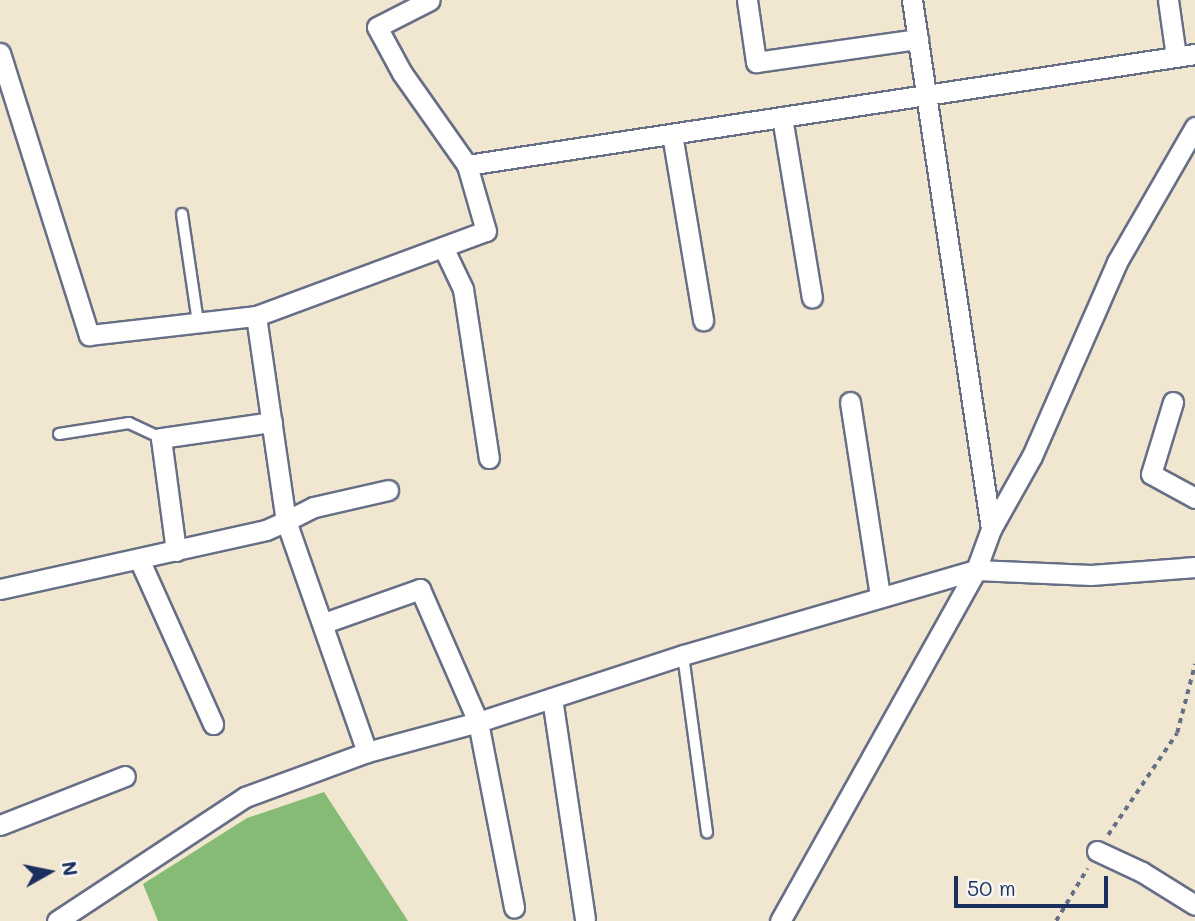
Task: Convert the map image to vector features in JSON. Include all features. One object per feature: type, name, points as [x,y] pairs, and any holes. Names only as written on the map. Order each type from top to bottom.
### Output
[{"type":"street","points":[[0,53],[89,335],[256,316],[486,230],[467,165],[402,73],[377,27],[430,0]]},
{"type":"street","points":[[747,0],[756,62],[918,40]]},
{"type":"street","points":[[912,0],[990,529]]},
{"type":"street","points":[[467,165],[1186,55],[1168,0]]},
{"type":"street","points":[[782,117],[812,298]]},
{"type":"street","points":[[780,921],[976,570],[990,529],[1032,456],[1117,262],[1195,127]]},
{"type":"street","points":[[672,134],[703,320]]},
{"type":"street","points":[[443,247],[463,289],[489,458]]},
{"type":"street","points":[[256,316],[286,521],[368,752]]},
{"type":"street","points":[[850,402],[880,596]]},
{"type":"street","points":[[1173,402],[1151,474],[1195,498]]},
{"type":"street","points":[[176,551],[161,438],[272,422]]},
{"type":"street","points":[[0,589],[266,530],[314,507],[388,490]]},
{"type":"street","points":[[139,559],[213,724]]},
{"type":"street","points":[[57,921],[245,797],[368,752],[478,722],[683,655],[976,570],[1091,575],[1195,567]]},
{"type":"street","points":[[324,623],[420,589],[478,722],[514,908]]},
{"type":"street","points":[[552,698],[585,919]]},
{"type":"street","points":[[0,825],[125,776]]},
{"type":"street","points":[[1097,851],[1142,872],[1195,905]]},
{"type":"lane","points":[[182,214],[198,323]]},
{"type":"lane","points":[[59,434],[129,423],[161,438]]},
{"type":"lane","points":[[683,655],[707,832]]},
{"type":"path","points":[[1056,921],[1097,851],[1177,733],[1195,664]]},
{"type":"green space","points":[[324,792],[408,921],[158,921],[143,884],[247,818]]}]
